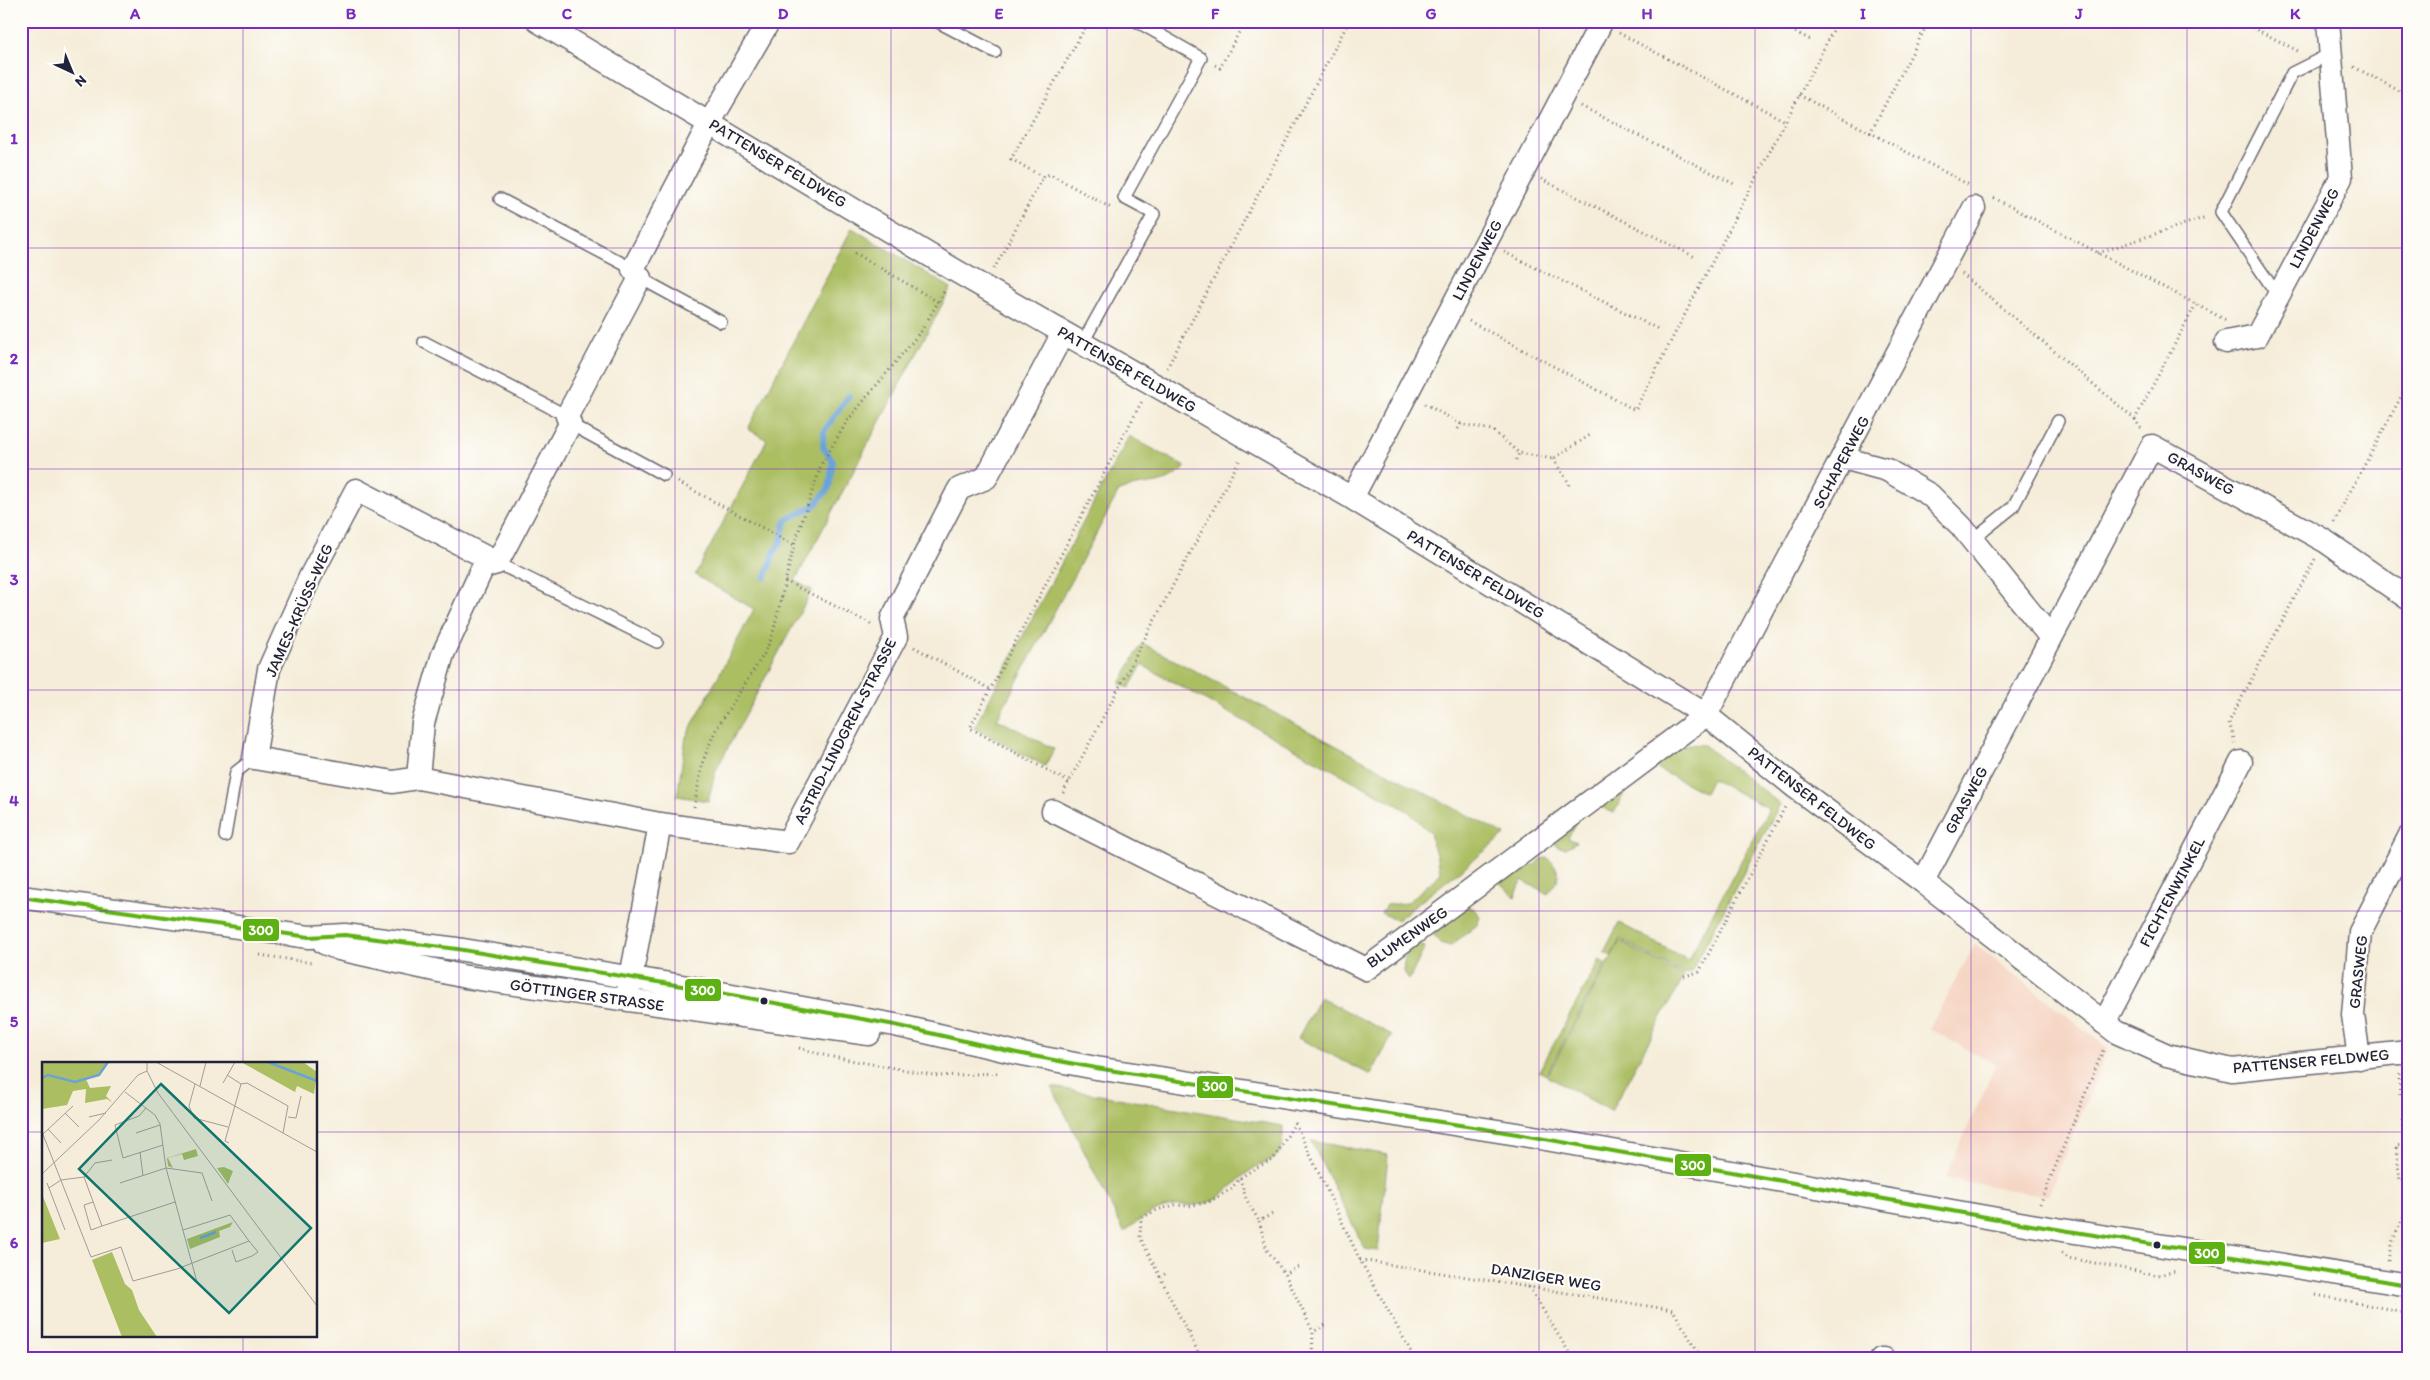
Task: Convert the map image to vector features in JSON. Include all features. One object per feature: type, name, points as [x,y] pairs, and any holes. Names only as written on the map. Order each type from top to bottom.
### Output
[{"type":"street","name":"PATTENSER FELDWEG","points":[[538,21],[710,122],[956,271],[1352,498],[1706,715],[1795,787],[1923,882],[2108,1026],[2167,1054],[2232,1070],[2409,1052]]},
{"type":"street","points":[[254,758],[393,782],[418,778],[423,723],[443,654],[484,566],[497,563],[568,420],[710,122],[769,21]]},
{"type":"street","name":"LINDENWEG","points":[[2257,336],[2341,178],[2323,57],[2328,21]]},
{"type":"street","name":"LINDENWEG","points":[[1352,498],[1601,22]]},
{"type":"street","name":"SCHAPERWEG","points":[[1706,715],[1979,197]]},
{"type":"street","points":[[2226,342],[2257,336]]},
{"type":"street","name":"ASTRID-LINDGREN-STRASSE","points":[[418,778],[660,824],[788,842],[896,637],[892,619],[959,489],[986,478],[1073,338]]},
{"type":"street","name":"GRASWEG","points":[[1923,882],[2152,446],[2325,541],[2409,599]]},
{"type":"street","points":[[1843,458],[1887,470],[1930,495],[1972,540],[2051,638]]},
{"type":"street","name":"JAMES-KRÜSS-WEG","points":[[254,758],[269,669],[310,577],[356,490],[497,563]]},
{"type":"street","name":"BLUMENWEG","points":[[1053,811],[1366,969],[1706,715]]},
{"type":"street","name":"FICHTENWINKEL","points":[[2108,1026],[2241,762]]},
{"type":"street","points":[[627,1000],[660,824]]},
{"type":"street","name":"GRASWEG","points":[[2359,1058],[2353,1015],[2360,932],[2409,837]]},
{"type":"street","name":"GÖTTINGER STRASSE","points":[[21,897],[309,937],[345,935],[448,948],[886,1023],[1017,1053],[1096,1068],[1517,1134],[2031,1225],[2409,1286]]},
{"type":"street","name":"GÖTTINGER STRASSE","points":[[309,937],[339,949],[466,977],[1017,1053]]},
{"type":"lane","points":[[936,21],[995,52]]},
{"type":"lane","points":[[1073,338],[1154,214],[1124,198],[1201,58],[1136,21]]},
{"type":"lane","points":[[2278,296],[2221,212],[2292,73],[2323,57]]},
{"type":"lane","points":[[500,199],[722,322]]},
{"type":"lane","points":[[424,342],[568,420],[664,475]]},
{"type":"lane","points":[[1972,540],[2013,507],[2058,421]]},
{"type":"lane","points":[[497,563],[657,642]]},
{"type":"lane","points":[[224,836],[236,772],[254,758]]},
{"type":"path","points":[[1043,177],[1011,159],[1089,21]]},
{"type":"path","points":[[1201,58],[1220,68],[1245,21]]},
{"type":"path","points":[[1069,782],[970,728],[1349,21]]},
{"type":"path","points":[[1773,21],[1811,40]]},
{"type":"path","points":[[1450,311],[1635,410],[1838,21]]},
{"type":"path","points":[[1870,133],[1929,21]]},
{"type":"path","points":[[2088,21],[2093,24],[2100,21]]},
{"type":"path","points":[[2240,21],[2249,23],[2409,96]]},
{"type":"path","points":[[1601,22],[1785,121]]},
{"type":"path","points":[[1799,95],[1870,133],[1979,197],[2098,253],[2257,336]]},
{"type":"path","points":[[1562,96],[1734,184]]},
{"type":"path","points":[[1524,170],[1697,258]]},
{"type":"path","points":[[984,287],[1043,177],[1050,174],[1114,210]]},
{"type":"path","points":[[2098,253],[2221,212]]},
{"type":"path","points":[[1485,243],[1660,330]]},
{"type":"path","points":[[855,253],[938,302]]},
{"type":"path","points":[[1946,261],[2135,419],[2196,304]]},
{"type":"path","points":[[690,828],[706,753],[715,731],[764,654],[772,637],[794,545],[822,463],[848,420],[917,338],[956,271]]},
{"type":"path","points":[[2241,762],[2229,722],[2409,382]]},
{"type":"path","points":[[1406,394],[1461,424],[1492,430],[1519,453],[1553,459],[1590,434]]},
{"type":"path","points":[[1458,429],[1461,424]]},
{"type":"path","points":[[1053,811],[1250,440]]},
{"type":"path","points":[[1516,460],[1519,453]]},
{"type":"path","points":[[1553,459],[1569,483],[1568,488]]},
{"type":"path","points":[[664,475],[794,545]]},
{"type":"path","points":[[785,580],[896,637],[990,689]]},
{"type":"path","points":[[1684,976],[1699,972],[1795,787]]},
{"type":"path","points":[[2031,1225],[2108,1026]]},
{"type":"path","points":[[790,1046],[827,1056],[939,1076],[1001,1072]]},
{"type":"path","points":[[2400,1088],[2400,1096]]},
{"type":"path","points":[[2402,1120],[2404,1145],[2396,1146],[2400,1181],[2409,1180]]},
{"type":"path","points":[[1286,1121],[1305,1124]]},
{"type":"path","points":[[1202,1359],[1140,1237],[1141,1218],[1157,1210],[1209,1202],[1231,1189],[1240,1178],[1255,1168],[1273,1160],[1295,1123]]},
{"type":"path","points":[[1295,1123],[1360,1260],[1416,1359]]},
{"type":"path","points":[[1240,1178],[1246,1199],[1259,1221],[1267,1250],[1285,1274],[1313,1332],[1312,1357],[1308,1359]]},
{"type":"path","points":[[2386,1281],[2393,1240],[2409,1206]]},
{"type":"path","points":[[1259,1221],[1272,1214]]},
{"type":"path","points":[[2060,1252],[2068,1258],[2158,1275],[2182,1270]]},
{"type":"path","name":"DANZIGER WEG","points":[[1360,1260],[1673,1310],[1702,1359]]},
{"type":"path","points":[[1285,1274],[1298,1267]]},
{"type":"path","points":[[1160,1278],[1165,1274]]},
{"type":"path","points":[[1529,1287],[1573,1359]]},
{"type":"path","points":[[2307,1293],[2409,1313]]},
{"type":"path","points":[[1313,1332],[1327,1324]]},
{"type":"path","points":[[1188,1333],[1193,1330]]},
{"type":"shaded area","points":[[1975,944],[2108,1048],[2048,1196],[1945,1178],[1996,1064],[1929,1029]]},
{"type":"green space","points":[[852,228],[951,288],[795,581],[812,590],[716,770],[708,801],[677,796],[686,737],[754,609],[695,575],[767,440],[748,429]]},
{"type":"green space","points":[[1129,436],[1186,467],[1169,479],[1161,482],[1119,491],[997,719],[1054,749],[1045,766],[974,728]]},
{"type":"green space","points":[[1142,643],[1505,835],[1397,920],[1381,913],[1386,905],[1407,903],[1441,873],[1430,833],[1408,811],[1142,665],[1129,688],[1120,684]]},
{"type":"green space","points":[[1689,744],[1704,745],[1780,804],[1691,972],[1684,974],[1620,939],[1611,956],[1604,952],[1619,923],[1688,960],[1769,809],[1712,779],[1705,793],[1652,766],[1676,748]]},
{"type":"green space","points":[[1631,780],[1614,813],[1599,806]]},
{"type":"green space","points":[[1576,822],[1568,838],[1576,842],[1566,848],[1558,847],[1552,840]]},
{"type":"green space","points":[[1548,858],[1556,868],[1558,876],[1548,894],[1522,880],[1515,897],[1497,880],[1521,862],[1525,866],[1535,865],[1540,859]]},
{"type":"green space","points":[[1465,904],[1476,910],[1480,917],[1477,925],[1450,946],[1440,943],[1434,935],[1437,925]]},
{"type":"green space","points":[[1620,941],[1684,976],[1611,1111],[1547,1076]]},
{"type":"green space","points":[[1414,942],[1425,947],[1409,980],[1404,970],[1404,960]]},
{"type":"green space","points":[[1600,960],[1606,964],[1546,1075],[1539,1071]]},
{"type":"green space","points":[[1320,997],[1392,1035],[1371,1075],[1298,1038]]},
{"type":"green space","points":[[1052,1087],[1283,1126],[1281,1149],[1275,1158],[1254,1168],[1215,1199],[1200,1204],[1178,1205],[1160,1209],[1141,1219],[1124,1232]]},
{"type":"green space","points":[[1311,1141],[1388,1155],[1378,1251],[1365,1249]]},
{"type":"waterway","points":[[765,578],[775,551],[781,542],[784,525],[788,519],[814,506],[829,488],[833,461],[823,447],[824,431],[849,396]]},
{"type":"transit line","name":"300","points":[[21,897],[309,937],[345,935],[457,949],[688,987],[895,1025],[1017,1053],[1096,1068],[1517,1134],[2031,1225],[2409,1285]]}]
